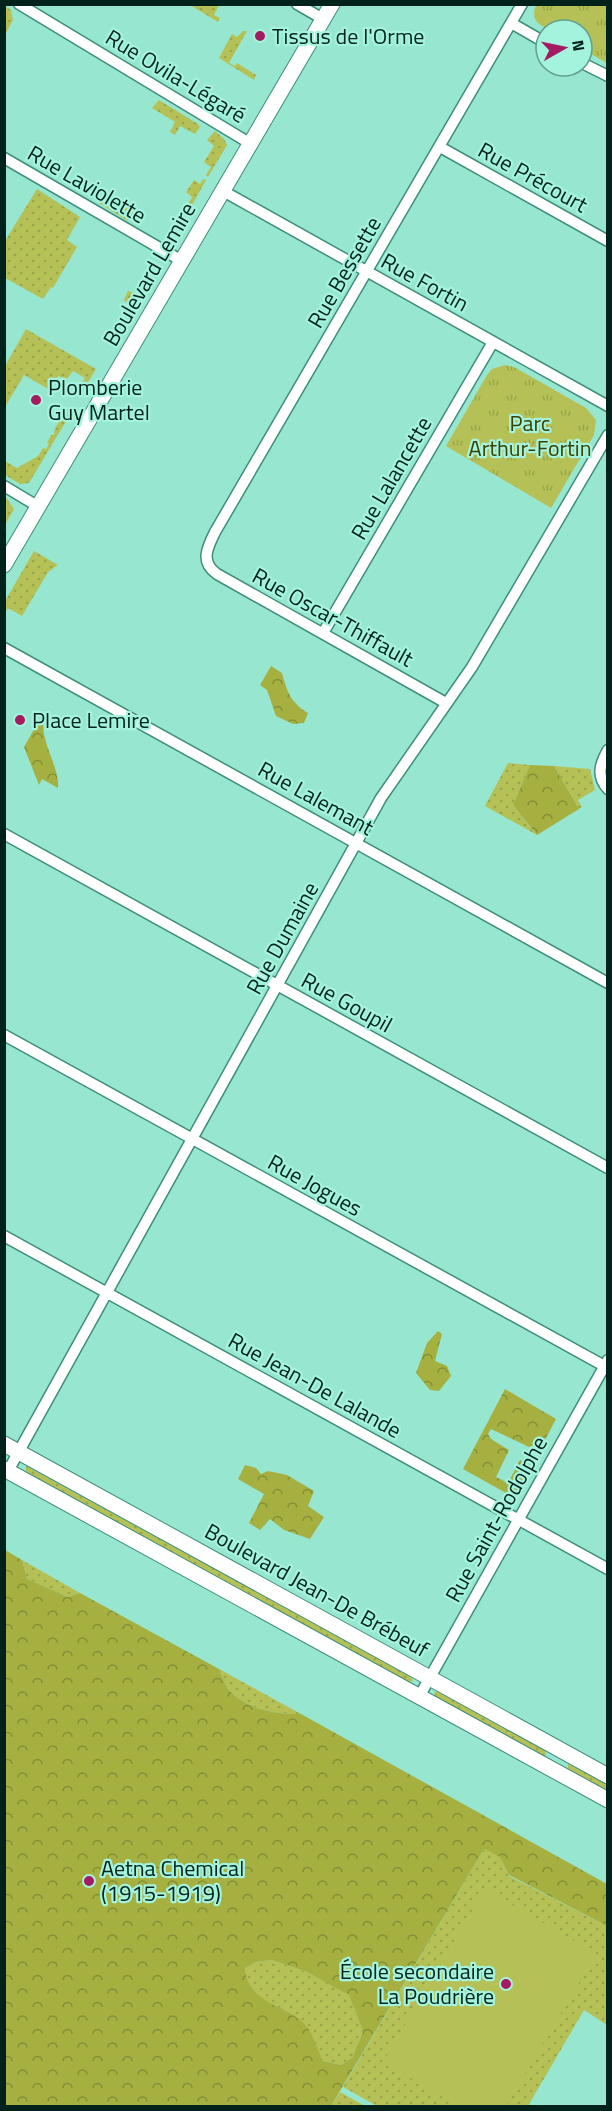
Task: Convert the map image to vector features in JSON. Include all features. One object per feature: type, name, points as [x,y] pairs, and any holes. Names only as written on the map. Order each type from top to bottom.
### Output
[{"type":"main road","name":"Boulevard Lemire","points":[[4,566],[332,4]]},
{"type":"main road","name":"Boulevard Jean-De Brébeuf","points":[[4,1444],[608,1776]]},
{"type":"main road","name":"Boulevard Jean-De Brébeuf","points":[[6,1470],[608,1800]]},
{"type":"street","name":"Rue Ovila-Légaré","points":[[19,4],[251,144]]},
{"type":"street","points":[[297,4],[323,20]]},
{"type":"street","name":"Rue Bessette","points":[[206,561],[206,554],[215,532],[522,4]]},
{"type":"street","points":[[511,23],[534,36]]},
{"type":"street","points":[[594,69],[608,76]]},
{"type":"street","name":"Rue Précourt","points":[[440,147],[608,241]]},
{"type":"street","name":"Rue Laviolette","points":[[4,158],[182,261]]},
{"type":"street","name":"Rue Fortin","points":[[223,192],[608,406]]},
{"type":"street","name":"Rue Lalancette","points":[[323,633],[492,342]]},
{"type":"street","name":"Rue Dumaine","points":[[6,1470],[19,1452],[356,844],[403,764],[472,667],[608,435]]},
{"type":"street","points":[[4,486],[39,507]]},
{"type":"street","name":"Rue Oscar-Thiffault","points":[[206,561],[217,574],[446,703]]},
{"type":"street","name":"Rue Lalemant","points":[[4,648],[608,983]]},
{"type":"street","points":[[608,750],[600,770],[602,781],[608,789]]},
{"type":"street","name":"Rue Goupil","points":[[4,834],[608,1168]]},
{"type":"street","name":"Rue Jogues","points":[[4,1035],[606,1365]]},
{"type":"street","name":"Rue Jean-De Lalande","points":[[4,1236],[608,1569]]},
{"type":"street","name":"Rue Saint-Rodolphe","points":[[419,1697],[517,1519],[606,1365]]},
{"type":"street","points":[[553,1770],[563,1752]]},
{"type":"green space","points":[[190,5],[219,5],[214,15],[220,18],[218,22]]},
{"type":"green space","points":[[536,5],[607,5],[607,63],[594,56],[594,18],[535,18]]},
{"type":"green space","points":[[5,6],[11,10],[13,20],[5,35]]},
{"type":"green space","points":[[243,31],[247,31],[229,63],[235,66],[237,63],[256,75],[254,80],[219,58],[232,34],[237,37]]},
{"type":"green space","points":[[159,100],[198,124],[200,127],[195,134],[180,126],[175,135],[170,132],[175,122],[152,108]]},
{"type":"green space","points":[[215,131],[227,145],[208,177],[206,175],[211,167],[204,162],[214,146],[207,140]]},
{"type":"green space","points":[[203,179],[206,180],[186,216],[183,214],[192,197],[186,192],[194,180],[200,184]]},
{"type":"green space","points":[[37,189],[80,217],[67,240],[77,247],[53,288],[51,287],[43,299],[5,278],[5,241]]},
{"type":"green space","points":[[104,192],[135,209],[128,221],[99,203]]},
{"type":"green space","points":[[128,291],[138,294],[131,307],[124,300]]},
{"type":"green space","points":[[26,329],[96,369],[81,394],[77,390],[85,378],[73,371],[67,379],[58,376],[50,390],[24,375],[5,407],[5,366]]},
{"type":"green space","name":"Parc Arthur-Fortin","points":[[505,365],[514,367],[586,408],[596,420],[594,435],[551,508],[446,446],[487,375],[492,369]]},
{"type":"green space","points":[[68,409],[72,411],[29,483],[20,484],[5,475],[5,461],[17,468],[38,456],[43,448],[46,449],[51,435],[54,435],[55,428]]},
{"type":"green space","points":[[5,496],[14,509],[5,525]]},
{"type":"green space","points":[[34,551],[58,565],[48,572],[22,616],[8,608],[5,613],[5,601]]},
{"type":"green space","points":[[271,666],[282,673],[290,696],[308,713],[304,723],[293,724],[276,716],[267,690],[260,685]]},
{"type":"green space","points":[[41,717],[45,719],[44,734],[56,771],[58,788],[42,779],[39,785],[24,747]]},
{"type":"green space","points":[[508,763],[530,765],[513,805],[537,835],[485,806]]},
{"type":"green space","points":[[530,765],[554,766],[579,809],[537,835],[513,805]]},
{"type":"green space","points":[[554,766],[590,769],[595,790],[578,800],[582,807],[579,809]]},
{"type":"green space","points":[[438,1331],[442,1334],[435,1361],[447,1366],[451,1376],[439,1391],[430,1390],[416,1373],[427,1343]]},
{"type":"green space","points":[[505,1389],[556,1419],[544,1442],[529,1447],[491,1429],[488,1434],[491,1439],[509,1450],[496,1477],[508,1483],[520,1460],[531,1465],[513,1497],[463,1469]]},
{"type":"green space","points":[[245,1465],[256,1468],[261,1474],[268,1471],[287,1475],[314,1491],[308,1506],[324,1517],[310,1539],[284,1530],[270,1519],[260,1530],[249,1523],[264,1494],[238,1479]]},
{"type":"green space","points":[[26,1466],[411,1676],[413,1681],[407,1682],[55,1489],[26,1471]]},
{"type":"green space","points":[[5,1550],[22,1560],[27,1579],[68,1597],[80,1593],[219,1669],[228,1689],[245,1703],[282,1714],[301,1714],[607,1884],[607,1926],[509,1875],[500,1857],[484,1849],[331,2106],[5,2106]],"holes":[[[272,1960],[307,1972],[349,1995],[363,2031],[353,2057],[341,2065],[323,2061],[307,2027],[299,2019],[270,2003],[253,1990],[245,1968],[256,1962]]]},
{"type":"green space","points":[[22,1560],[80,1593],[68,1597],[27,1579]]},
{"type":"green space","points":[[219,1669],[301,1714],[282,1714],[245,1703],[228,1689]]},
{"type":"green space","points":[[437,1691],[545,1749],[546,1756],[542,1756],[436,1698],[434,1693]]},
{"type":"green space","points":[[568,1764],[607,1784],[607,1793],[568,1771]]},
{"type":"green space","name":"École secondaire La Poudrière","points":[[484,1849],[501,1857],[509,1876],[607,1926],[607,2025],[584,2010],[528,2106],[377,2106],[343,2087]]},
{"type":"green space","points":[[485,1889],[596,1954],[506,2106],[458,2106],[383,2062]]},
{"type":"green space","points":[[272,1960],[307,1972],[349,1994],[363,2031],[353,2057],[341,2065],[323,2061],[295,2019],[255,1993],[250,1987],[245,1968],[256,1962]]},
{"type":"green space","points":[[340,2092],[365,2106],[331,2106]]},
{"type":"place","name":"Tissus de l'Orme","points":[[260,36]]},
{"type":"place","name":"Plomberie Guy Martel","points":[[36,400]]},
{"type":"place","name":"Place Lemire","points":[[20,720]]},
{"type":"place","name":"Aetna Chemical (1915-1919)","points":[[89,1881]]},
{"type":"place","name":"École secondaire La Poudrière","points":[[506,1984]]}]
